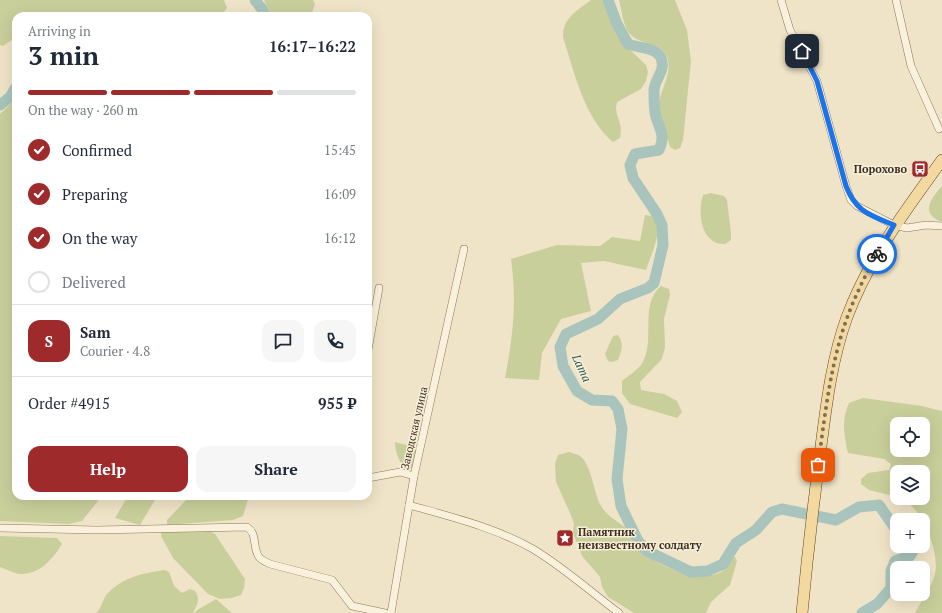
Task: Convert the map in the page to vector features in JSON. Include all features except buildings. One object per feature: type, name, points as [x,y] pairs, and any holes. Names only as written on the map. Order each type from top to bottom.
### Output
[{"type":"main road","points":[[802,613],[817,477],[827,403],[838,345],[847,317],[870,267],[894,225],[942,160]]},
{"type":"street","points":[[781,0],[790,30],[817,81],[851,200],[867,213],[894,225],[907,228],[926,225],[942,226]]},
{"type":"street","points":[[896,0],[911,66],[939,129]]},
{"type":"street","name":"Заводская улица","points":[[391,613],[414,476],[464,249]]},
{"type":"street","points":[[372,329],[380,288]]},
{"type":"street","points":[[372,477],[400,472],[414,476]]},
{"type":"street","points":[[409,505],[470,522],[516,541],[544,557],[619,613]]},
{"type":"street","points":[[0,528],[97,530],[247,527],[254,534],[256,551],[261,559],[270,564],[332,580],[352,606],[385,613]]},
{"type":"green space","points":[[0,0],[224,0],[227,8],[224,12],[12,12],[12,40],[3,46],[0,45]]},
{"type":"green space","points":[[264,0],[313,0],[315,4],[312,12],[269,12]]},
{"type":"green space","points":[[591,0],[605,0],[622,42],[646,65],[648,72],[646,81],[641,89],[617,102],[616,111],[621,132],[620,138],[613,142],[594,120],[587,107],[576,79],[563,37],[565,24],[568,19]]},
{"type":"green space","points":[[619,0],[675,0],[687,30],[691,61],[683,140],[680,148],[675,150],[670,147],[661,121],[659,110],[660,99],[668,69],[667,57],[664,52],[656,46],[640,41],[628,32],[624,23]]},
{"type":"green space","points":[[12,103],[12,500],[99,500],[82,521],[69,524],[0,521],[0,114]]},
{"type":"green space","points":[[942,186],[942,222],[935,219],[931,215],[929,206],[934,196]]},
{"type":"green space","points":[[711,193],[724,196],[727,200],[731,240],[725,244],[717,243],[711,239],[706,234],[703,227],[701,219],[701,202],[703,195]]},
{"type":"green space","points":[[645,215],[653,216],[657,229],[656,243],[646,270],[604,261],[581,263],[591,311],[561,319],[542,353],[539,380],[505,378],[510,348],[514,304],[511,259],[557,245],[600,246],[612,237],[640,241]]},
{"type":"green space","points":[[661,286],[669,289],[670,295],[664,319],[665,347],[662,359],[640,382],[641,390],[664,394],[677,401],[682,412],[677,418],[630,404],[622,393],[622,381],[641,365],[646,356],[648,346],[650,303],[654,294]]},
{"type":"green space","points":[[618,335],[622,344],[618,360],[612,362],[608,361],[605,354],[613,336]]},
{"type":"green space","points":[[863,398],[922,406],[942,411],[942,613],[915,613],[922,601],[930,601],[930,587],[934,578],[936,565],[935,554],[930,536],[930,513],[917,513],[910,505],[930,505],[930,465],[891,465],[884,459],[848,453],[844,434],[846,409],[849,403]]},
{"type":"green space","points":[[395,442],[417,448],[413,468],[408,468],[399,460]]},
{"type":"green space","points":[[569,452],[579,455],[588,467],[597,497],[603,509],[629,531],[637,547],[655,561],[680,572],[706,576],[717,574],[726,568],[731,557],[735,557],[737,561],[730,585],[711,602],[706,613],[634,613],[608,597],[602,587],[600,577],[582,556],[573,533],[574,524],[556,482],[555,464],[558,455]]},
{"type":"green space","points":[[890,467],[890,495],[869,490],[861,484],[861,479],[868,473],[889,470]]},
{"type":"green space","points":[[126,500],[155,500],[140,525],[115,518]]},
{"type":"green space","points":[[186,500],[248,500],[243,516],[233,520],[167,525],[167,520]]},
{"type":"green space","points":[[210,531],[215,534],[245,579],[244,588],[241,595],[232,598],[220,599],[208,594],[173,558],[161,536],[161,532]]},
{"type":"green space","points":[[0,536],[57,538],[62,544],[45,565],[34,571],[19,574],[0,567]]},
{"type":"green space","points":[[165,570],[169,572],[174,586],[182,593],[190,589],[195,591],[197,594],[197,605],[193,613],[96,613],[100,609],[107,594],[113,588],[141,574]]},
{"type":"green space","points":[[216,599],[232,613],[195,613],[197,610]]},
{"type":"waterway","points":[[255,0],[263,12]]},
{"type":"waterway","name":"Lama","points":[[608,0],[617,24],[628,44],[651,50],[659,54],[661,58],[662,67],[654,90],[655,112],[662,134],[661,144],[659,150],[635,154],[630,165],[633,178],[657,214],[662,225],[663,245],[654,283],[648,288],[620,299],[598,319],[566,334],[560,347],[563,366],[577,391],[592,400],[612,401],[618,409],[622,429],[617,479],[621,506],[638,541],[647,551],[691,572],[708,571],[723,564],[736,543],[756,530],[772,512],[782,509],[836,520],[859,507],[879,505],[890,521]]},
{"type":"waterway","points":[[0,105],[12,94]]},
{"type":"waterway","name":"Lama","points":[[862,613],[877,604],[891,588],[891,571],[895,561],[910,556],[912,553]]},
{"type":"way so far","points":[[818,465],[831,377],[838,345],[847,317],[877,254]]},
{"type":"place","name":"Порохово","points":[[920,169]]},
{"type":"place","name":"Памятник неизвестному солдату","points":[[565,538]]},
{"type":"route","points":[[802,51],[817,81],[851,200],[867,213],[894,225],[877,254]]}]
